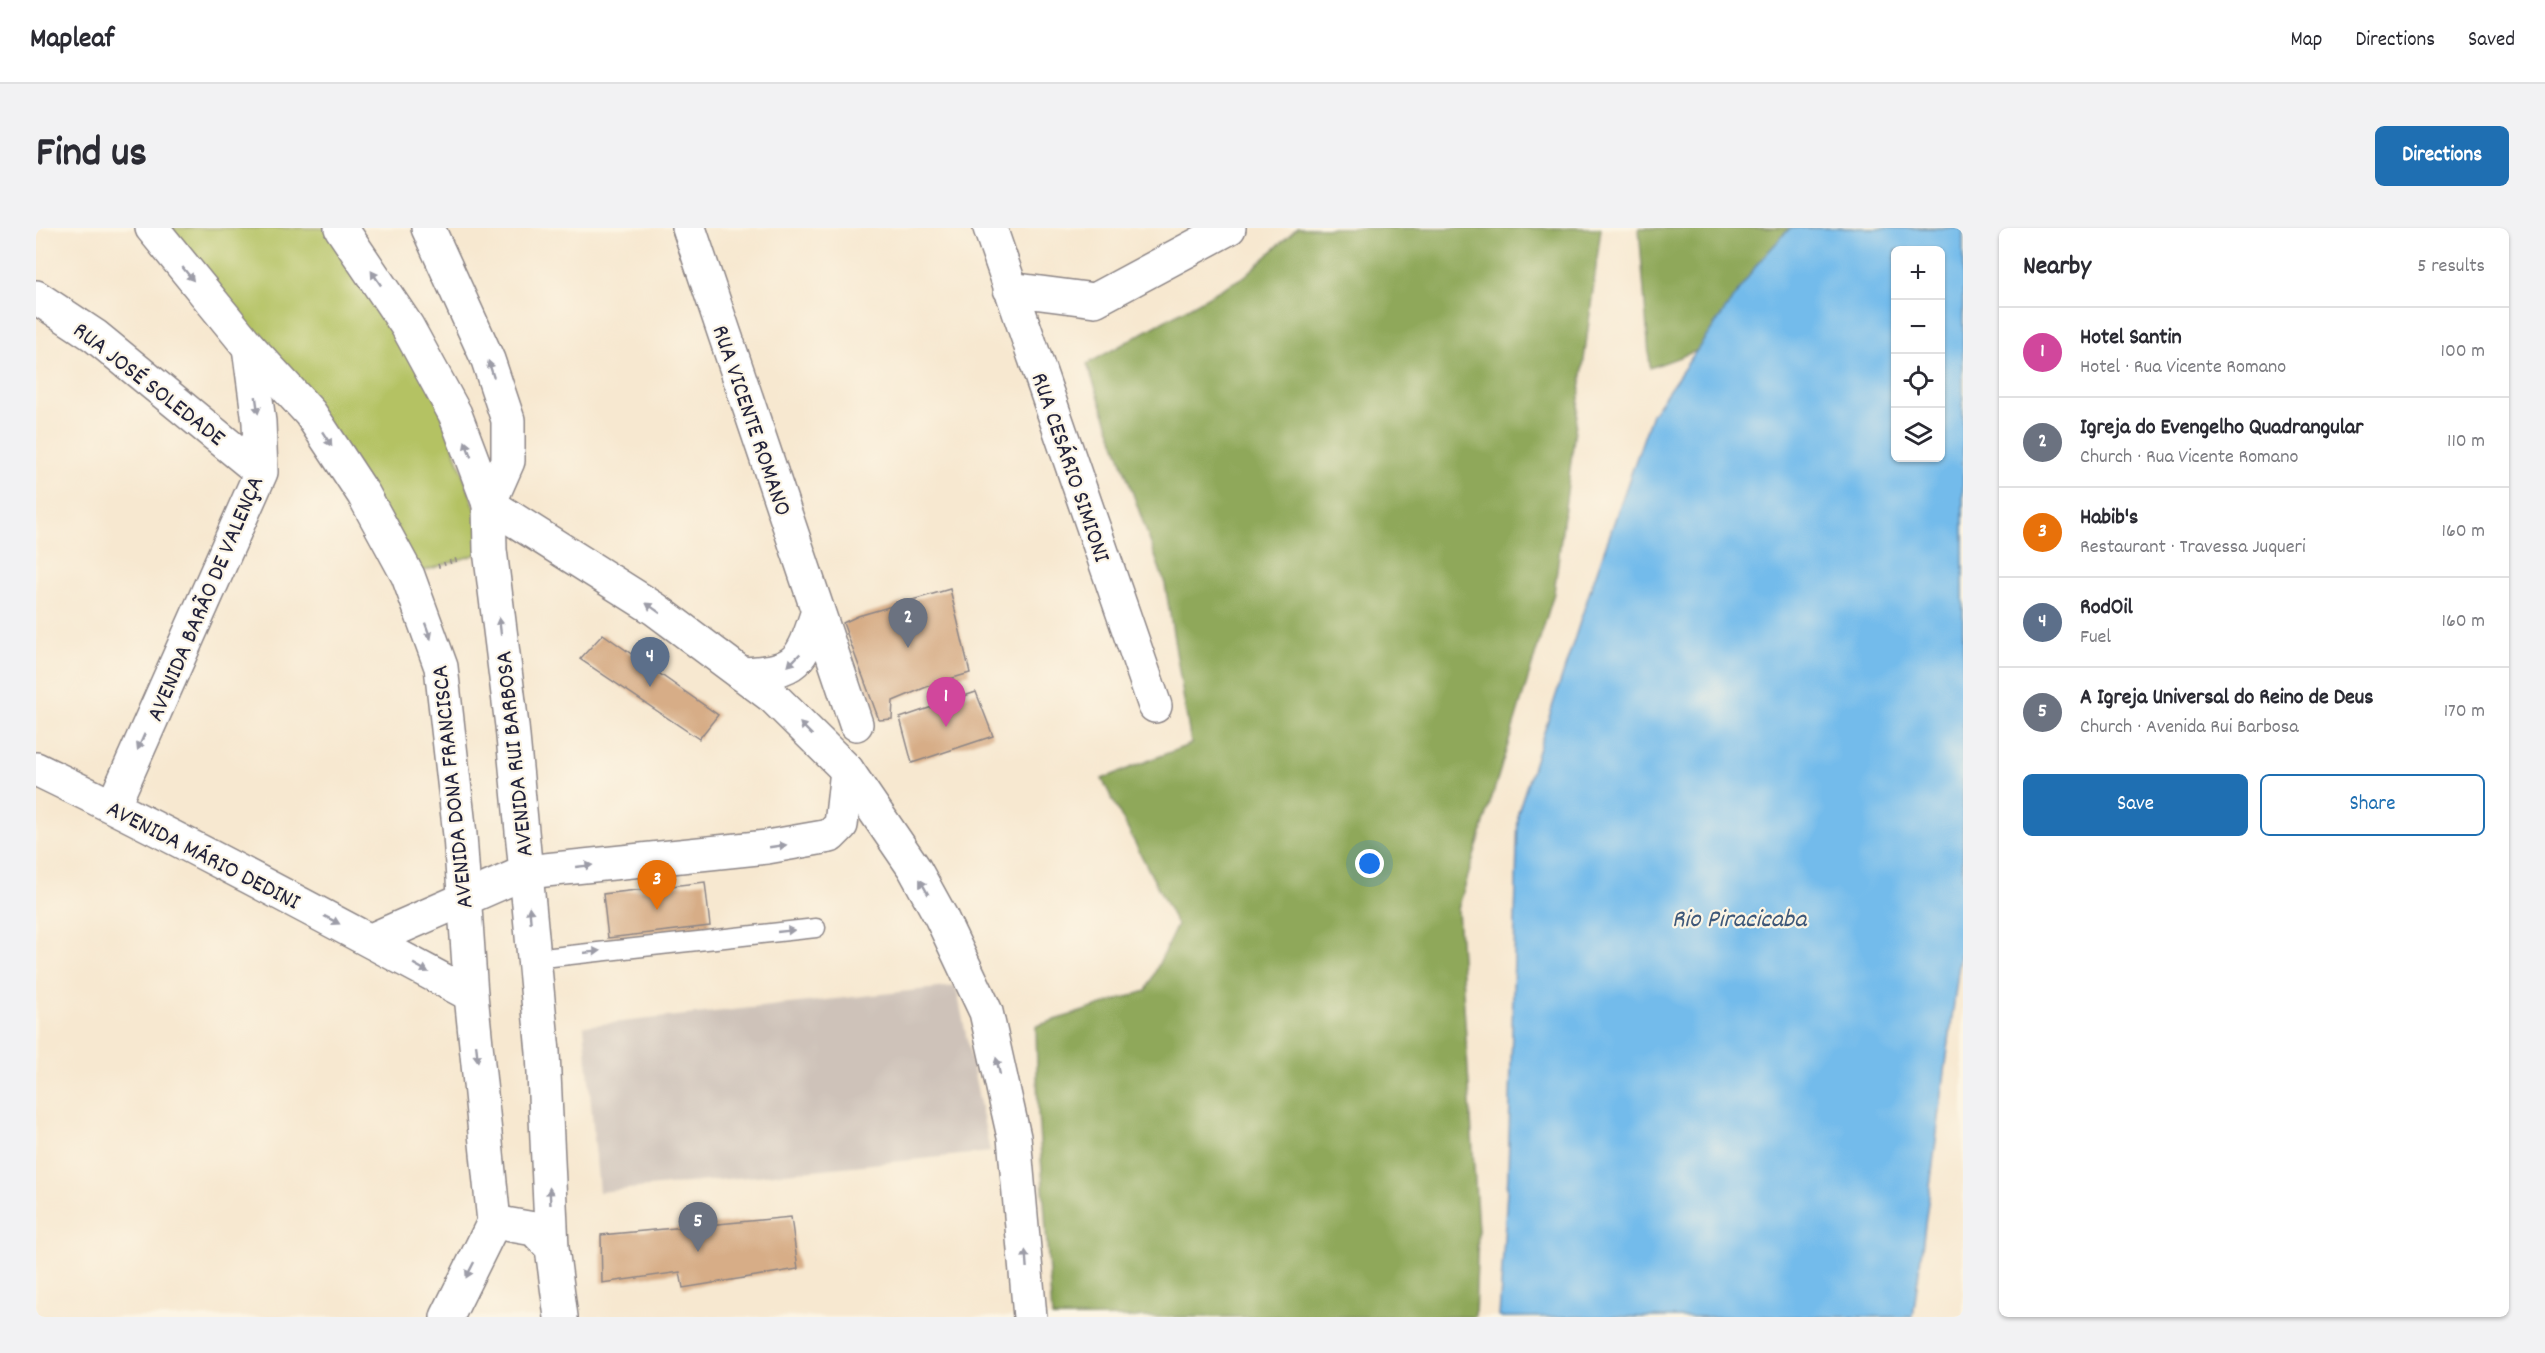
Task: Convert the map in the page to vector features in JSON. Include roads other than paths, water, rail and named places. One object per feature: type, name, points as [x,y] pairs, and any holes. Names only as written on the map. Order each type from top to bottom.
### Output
[{"type":"street","name":"AVENIDA DONA FRANCISCA","points":[[152,228],[249,347],[310,413],[364,495],[408,576],[441,667],[458,813],[471,995],[494,1222]]},
{"type":"street","name":"AVENIDA RUI BARBOSA","points":[[341,228],[407,326],[455,414],[489,504],[490,550],[512,726],[543,1052],[552,1248],[561,1317]]},
{"type":"street","points":[[428,228],[488,360],[508,420],[508,462],[489,504],[655,609],[773,697],[847,770],[914,868],[942,917],[987,1012],[1014,1137],[1030,1317]]},
{"type":"street","name":"RUA VICENTE ROMANO","points":[[688,228],[856,724]]},
{"type":"street","name":"RUA CESÁRIO SIMIONI","points":[[990,228],[1155,706]]},
{"type":"street","points":[[1010,289],[1095,300],[1229,228]]},
{"type":"street","name":"RUA JOSÉ SOLEDADE","points":[[36,297],[95,336],[261,472]]},
{"type":"street","name":"AVENIDA BARÃO DE VALENÇA","points":[[113,806],[261,472],[259,422],[249,347]]},
{"type":"street","points":[[742,674],[786,668],[806,648],[818,611]]},
{"type":"street","name":"AVENIDA MÁRIO DEDINI","points":[[36,769],[113,806],[371,940],[471,995]]},
{"type":"street","points":[[371,940],[526,872],[767,847],[830,836],[841,825],[847,770]]},
{"type":"street","points":[[447,1317],[494,1222],[534,1229],[552,1248]]},
{"type":"lane","points":[[534,959],[816,928]]},
{"type":"water","name":"Rio Piracicaba","points":[[1790,228],[1963,228],[1963,934],[1913,1317],[1499,1317],[1508,1175],[1518,812],[1590,591],[1652,414],[1758,263]]},
{"type":"place","name":"Igreja do Evengelho Quadrangular","points":[[908,648]]},
{"type":"place","name":"RodOil","points":[[650,687]]},
{"type":"place","name":"Hotel Santin","points":[[946,727]]},
{"type":"place","name":"Habib's","points":[[657,910]]},
{"type":"place","name":"A Igreja Universal do Reino de Deus","points":[[698,1252]]}]
